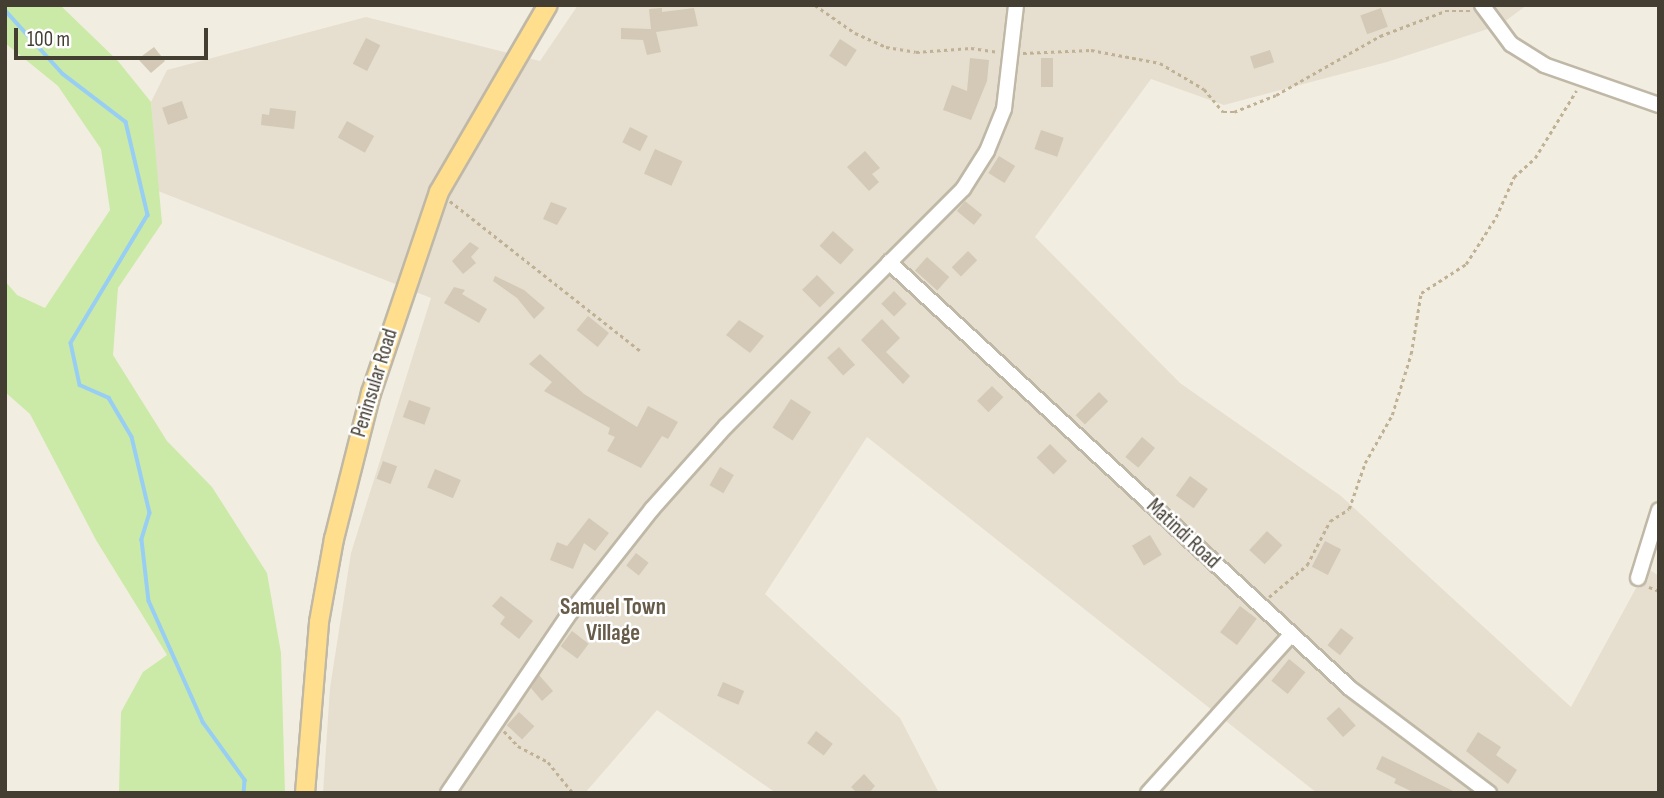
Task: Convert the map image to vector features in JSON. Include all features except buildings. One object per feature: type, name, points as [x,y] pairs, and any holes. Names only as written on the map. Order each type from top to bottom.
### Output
[{"type":"main road","name":"Peninsular Road","points":[[305,793],[314,669],[334,539],[371,393],[439,192],[548,5]]},
{"type":"street","points":[[448,793],[495,721],[652,509],[726,426],[962,189],[987,151],[1004,108],[1016,5]]},
{"type":"street","points":[[1484,10],[1511,44],[1544,65],[1659,105]]},
{"type":"street","name":"Matindi Road","points":[[889,262],[1291,635],[1388,719],[1489,793]]},
{"type":"street","points":[[1638,578],[1659,510]]},
{"type":"street","points":[[1148,793],[1291,635]]},
{"type":"path","points":[[815,5],[855,33],[886,47],[916,52],[971,48],[1011,53],[1091,50],[1160,63],[1204,89],[1223,112],[1234,112],[1276,95],[1352,49],[1445,11],[1484,10]]},
{"type":"path","points":[[1259,606],[1307,565],[1330,521],[1349,509],[1365,463],[1392,415],[1411,354],[1421,293],[1466,264],[1496,218],[1514,177],[1535,158],[1582,79]]},
{"type":"path","points":[[439,192],[642,352]]},
{"type":"path","points":[[495,721],[518,746],[548,762],[573,793]]},
{"type":"shaded area","points":[[578,5],[1527,5],[1500,25],[1387,62],[1224,105],[1151,79],[1035,237],[1180,383],[1341,496],[1571,707],[1647,568],[1659,576],[1659,793],[1317,793],[867,437],[765,594],[900,718],[939,793],[776,793],[657,710],[585,793],[323,793],[330,688],[351,553],[431,298],[158,191],[151,102],[167,70],[366,17],[540,61]]},
{"type":"green space","points":[[5,5],[60,5],[118,61],[151,102],[162,223],[118,288],[113,355],[167,441],[212,487],[267,573],[281,653],[285,793],[119,793],[121,712],[143,672],[167,655],[96,540],[30,414],[5,392],[5,281],[17,295],[45,308],[110,210],[101,149],[58,86],[5,43]]},
{"type":"waterway","points":[[5,10],[63,74],[126,122],[148,215],[71,343],[80,385],[109,398],[132,437],[150,513],[142,540],[149,601],[203,722],[245,780],[244,793]]},
{"type":"district","name":"Samuel Town Village","points":[[613,620]]}]
